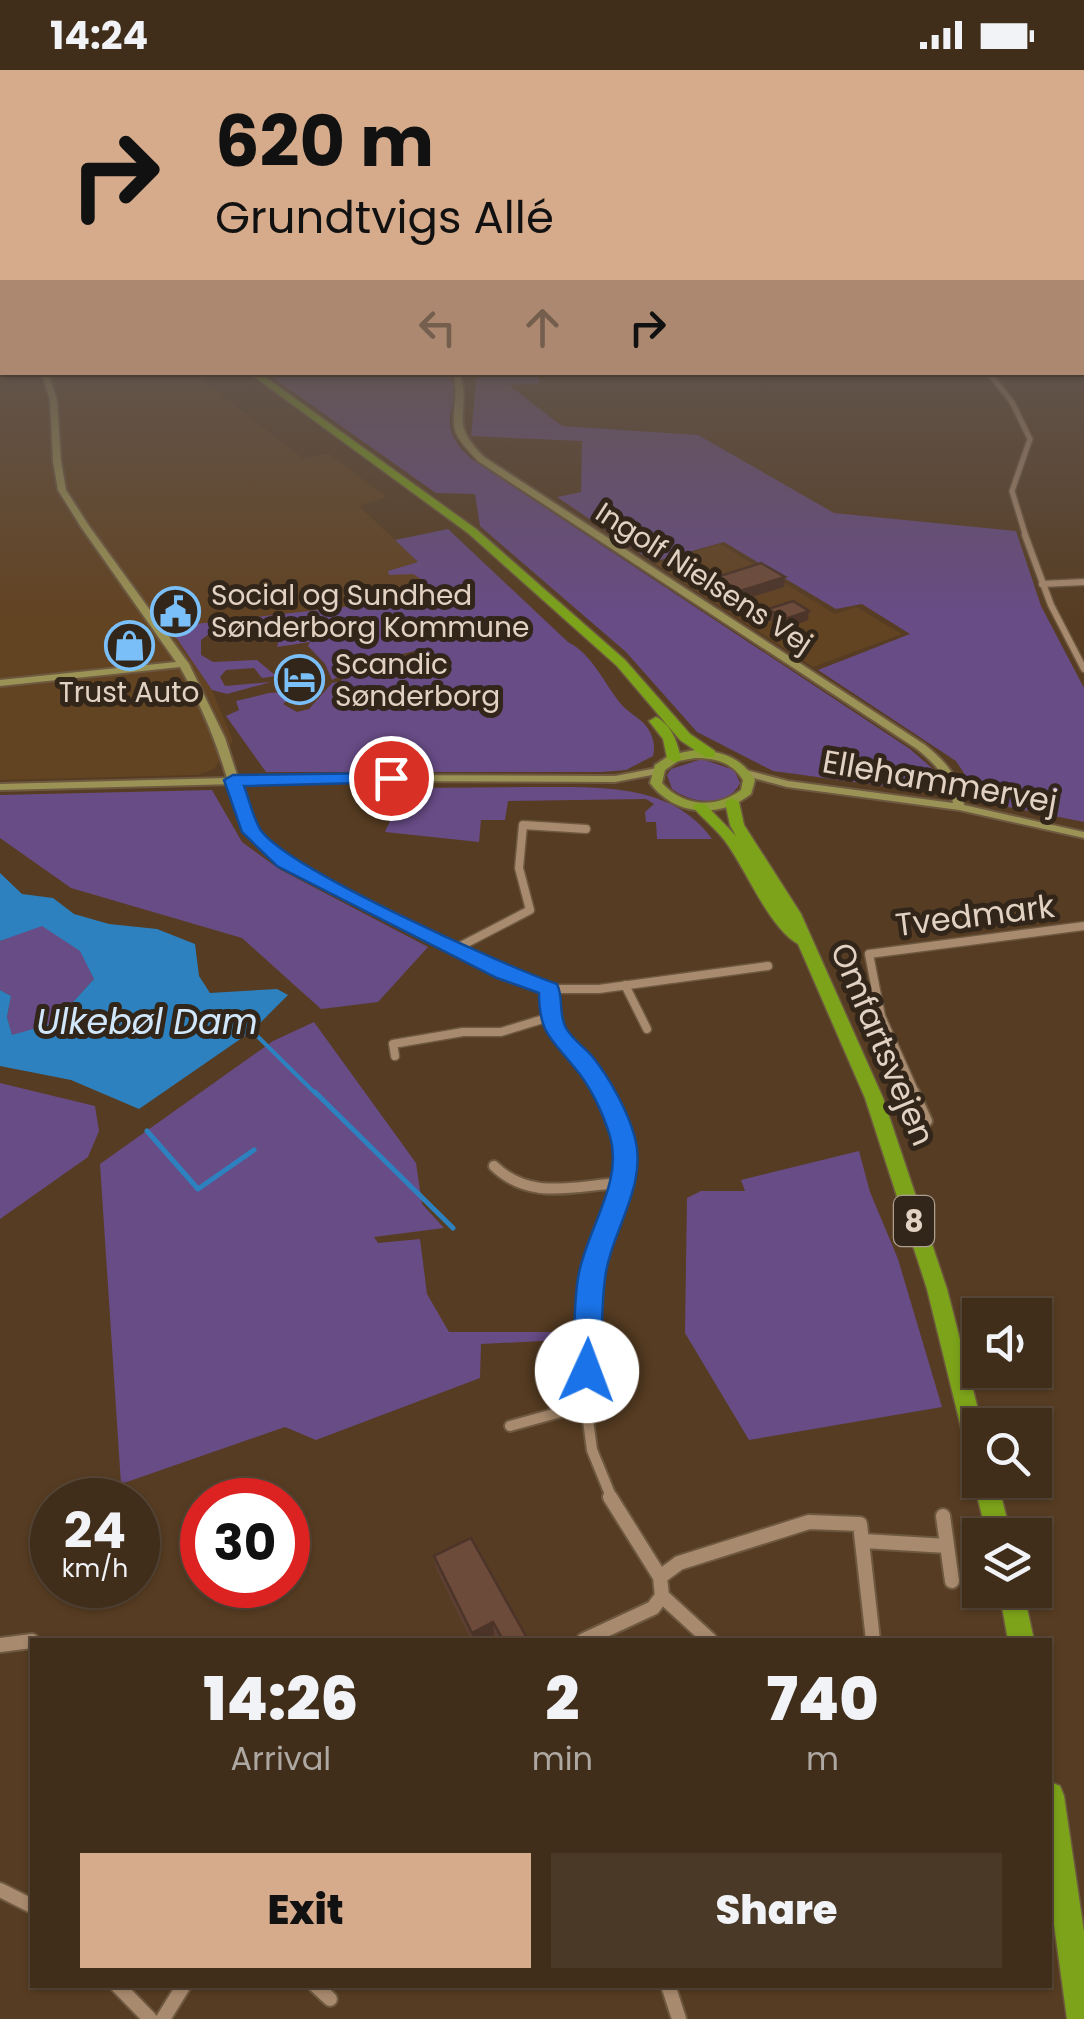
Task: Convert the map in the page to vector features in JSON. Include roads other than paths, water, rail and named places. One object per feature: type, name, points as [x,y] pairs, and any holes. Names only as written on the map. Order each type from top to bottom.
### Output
[{"type":"highway","points":[[343,438],[472,531],[552,599],[602,649],[670,739],[674,758]]},
{"type":"highway","points":[[602,649],[621,663],[685,738],[710,754]]},
{"type":"highway","name":"Omfartsvejen","points":[[732,802],[737,825],[793,914],[874,1098],[937,1289],[967,1408]]},
{"type":"highway","name":"Omfartsvejen","points":[[700,806],[722,826],[778,916],[803,942]]},
{"type":"highway","points":[[1015,1608],[1021,1638]]},
{"type":"highway","points":[[1052,1810],[1082,2019]]},
{"type":"main road","points":[[658,787],[657,772],[674,758],[710,754],[734,762],[746,773],[747,791],[732,802],[700,806]]},
{"type":"main road","name":"8","points":[[658,787],[678,802],[700,806]]},
{"type":"street","points":[[55,438],[62,490],[208,704],[246,822],[271,853],[455,949],[550,989],[625,985],[768,966]]},
{"type":"street","name":"Ingolf Nielsens Vej","points":[[462,438],[481,459],[921,747],[948,773],[958,792],[959,807]]},
{"type":"street","points":[[1029,438],[1012,491],[1042,584],[1084,668]]},
{"type":"street","points":[[1042,584],[1084,582]]},
{"type":"street","points":[[0,683],[184,664]]},
{"type":"street","points":[[0,787],[233,780],[615,779],[657,772]]},
{"type":"street","name":"Ellehammervej","points":[[746,773],[787,784],[959,807],[1084,834]]},
{"type":"street","points":[[615,779],[658,787]]},
{"type":"street","name":"Ellehammervej","points":[[747,791],[787,784]]},
{"type":"street","points":[[455,949],[530,910],[522,888],[518,838],[522,825],[586,829]]},
{"type":"street","name":"Tvedmark","points":[[927,1121],[882,1016],[869,954],[1084,926]]},
{"type":"street","points":[[625,985],[648,1029]]},
{"type":"street","points":[[550,989],[550,1017],[558,1035],[584,1063],[623,1137],[622,1183],[592,1276],[586,1405],[592,1450],[604,1487],[660,1577],[662,1596],[708,1638]]},
{"type":"street","points":[[396,1056],[393,1044],[464,1032],[502,1032],[550,1017]]},
{"type":"street","points":[[494,1166],[506,1181],[523,1189],[622,1183]]},
{"type":"street","points":[[510,1426],[586,1405]]},
{"type":"street","points":[[943,1516],[952,1582]]},
{"type":"street","points":[[660,1577],[679,1564],[809,1522],[860,1524],[873,1638]]},
{"type":"street","points":[[864,1541],[947,1546]]},
{"type":"street","points":[[588,1638],[653,1608],[662,1596]]},
{"type":"street","points":[[0,1644],[30,1641]]},
{"type":"street","points":[[0,1890],[30,1905]]},
{"type":"street","points":[[119,1988],[150,2019]]},
{"type":"street","points":[[163,2019],[182,1988]]},
{"type":"street","points":[[318,1988],[330,2000]]},
{"type":"street","points":[[669,1988],[679,2019]]},
{"type":"water","name":"Ulkebøl Dam","points":[[0,873],[22,894],[53,898],[74,914],[109,924],[157,929],[195,944],[199,976],[210,993],[277,989],[288,995],[252,1031],[139,1109],[71,1080],[0,1066],[0,990],[11,996],[7,1017],[12,1035],[54,1023],[94,979],[80,951],[42,926],[0,941]]},
{"type":"waterway","points":[[249,1028],[317,1095]]},
{"type":"waterway","points":[[315,1092],[453,1228]]},
{"type":"waterway","points":[[147,1131],[198,1189],[254,1150]]},
{"type":"place","name":"Social og Sundhed Sønderborg Kommune","points":[[176,611]]},
{"type":"place","name":"Trust Auto","points":[[129,645]]},
{"type":"place","name":"Scandic Sønderborg","points":[[300,680]]}]
